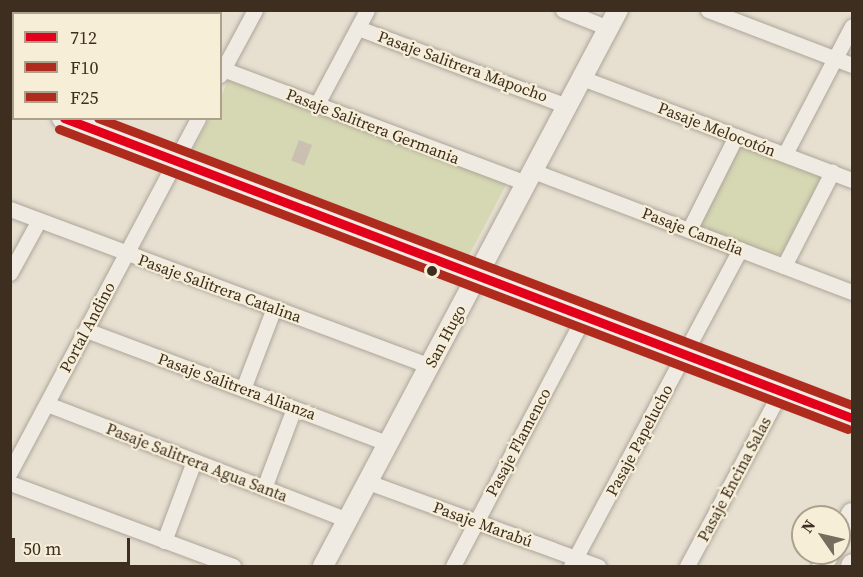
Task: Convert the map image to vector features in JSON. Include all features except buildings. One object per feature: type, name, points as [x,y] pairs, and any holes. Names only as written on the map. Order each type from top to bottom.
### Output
[{"type":"main road","points":[[68,120],[852,418]]},
{"type":"street","points":[[222,71],[255,10]]},
{"type":"street","points":[[317,104],[366,10]]},
{"type":"street","points":[[564,10],[608,28]]},
{"type":"street","name":"San Hugo","points":[[323,567],[618,10]]},
{"type":"street","points":[[708,10],[852,65]]},
{"type":"street","points":[[785,154],[852,26]]},
{"type":"street","name":"Pasaje Salitrera Mapocho","points":[[358,28],[567,106]]},
{"type":"street","name":"Pasaje Salitrera Germania","points":[[222,71],[530,177]]},
{"type":"street","name":"Pasaje Melocotón","points":[[582,78],[852,180]]},
{"type":"street","name":"Portal Andino","points":[[10,472],[197,120]]},
{"type":"street","points":[[689,230],[736,136]]},
{"type":"street","points":[[783,266],[832,172]]},
{"type":"street","name":"Pasaje Camelia","points":[[530,177],[689,230],[852,292]]},
{"type":"street","name":"Pasaje Salitrera Catalina","points":[[10,209],[430,366]]},
{"type":"street","points":[[10,273],[39,220]]},
{"type":"street","name":"Pasaje Papelucho","points":[[573,562],[740,249]]},
{"type":"street","points":[[243,389],[274,308]]},
{"type":"street","name":"Pasaje Flamenco","points":[[453,567],[584,317]]},
{"type":"street","name":"Pasaje Salitrera Alianza","points":[[86,330],[389,444]]},
{"type":"street","name":"Pasaje Encina Salas","points":[[687,567],[781,391]]},
{"type":"street","name":"Pasaje Salitrera Agua Santa","points":[[46,404],[348,520]]},
{"type":"street","points":[[264,488],[294,408]]},
{"type":"street","points":[[164,541],[194,461]]},
{"type":"street","name":"Pasaje Marabú","points":[[368,482],[476,522],[573,562],[598,567]]},
{"type":"street","points":[[10,483],[233,567]]},
{"type":"green space","points":[[229,79],[508,181],[467,259],[191,153],[208,120],[222,120],[222,94]]},
{"type":"green space","points":[[744,144],[819,173],[823,179],[783,253],[776,256],[697,226],[736,148]]},
{"type":"transit line","name":"712","points":[[69,120],[852,418]]},
{"type":"transit line","name":"F25","points":[[103,120],[852,405]]},
{"type":"transit line","name":"F10","points":[[59,129],[848,429]]}]
